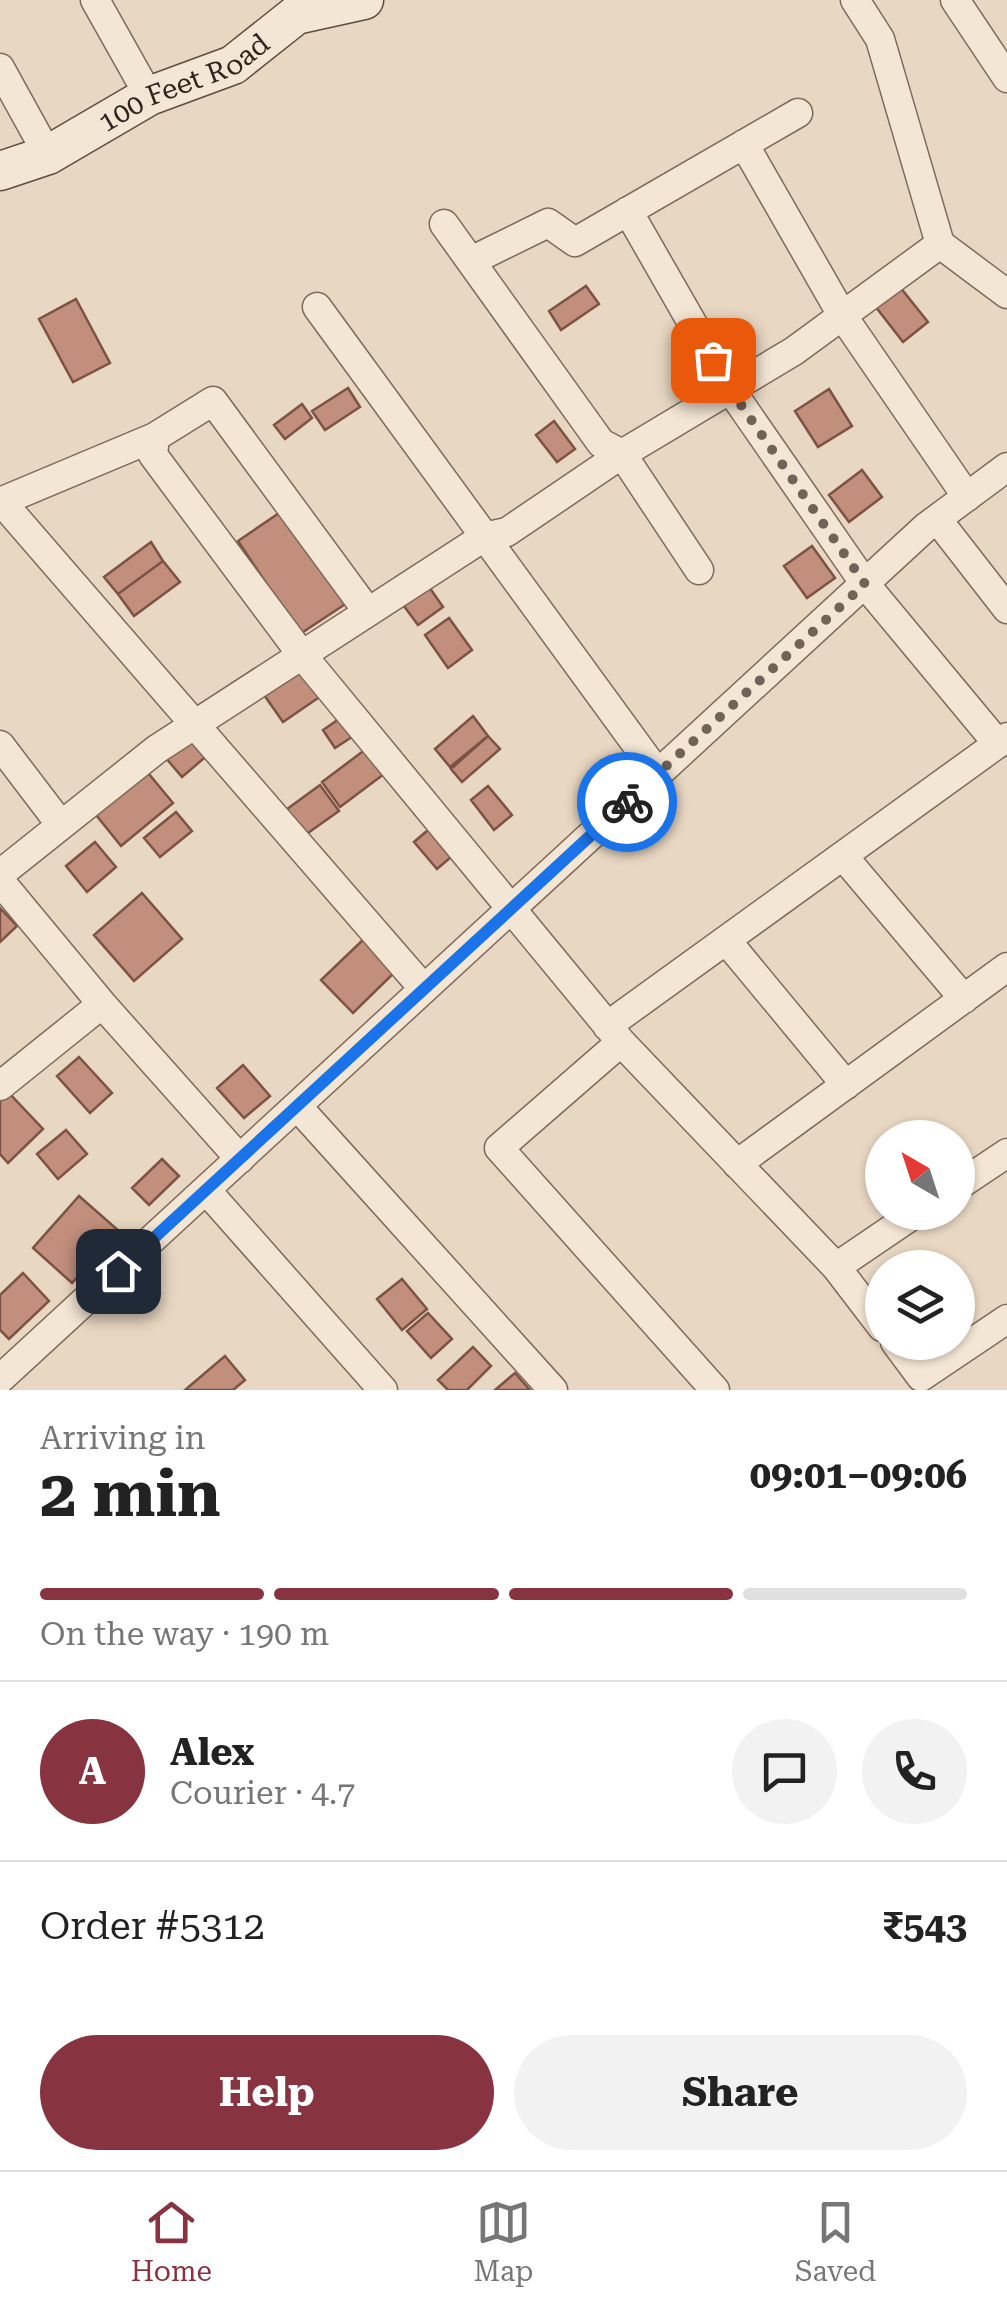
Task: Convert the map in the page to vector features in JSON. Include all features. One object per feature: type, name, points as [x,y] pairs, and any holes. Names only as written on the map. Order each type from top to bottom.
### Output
[{"type":"main road","name":"100 Feet Road","points":[[0,171],[48,155],[149,96],[233,65],[292,7],[364,0]]},
{"type":"street","points":[[95,0],[149,96]]},
{"type":"street","points":[[855,0],[880,39],[940,244],[1007,294]]},
{"type":"street","points":[[955,0],[1007,78]]},
{"type":"street","points":[[0,68],[48,155]]},
{"type":"street","points":[[471,261],[548,222],[575,242],[798,113]]},
{"type":"street","points":[[744,144],[842,316],[966,497]]},
{"type":"street","points":[[628,211],[730,389],[865,584],[1002,740],[726,940],[614,1034],[500,1148],[715,1390]]},
{"type":"street","points":[[444,224],[601,443],[622,454],[699,570]]},
{"type":"street","points":[[240,1158],[102,1004],[0,878],[157,749],[484,537],[507,532],[622,454],[794,351],[940,244]]},
{"type":"street","points":[[317,308],[658,774]]},
{"type":"street","points":[[368,612],[213,401],[155,437],[0,502],[424,989]]},
{"type":"street","points":[[155,437],[154,455],[302,655],[614,1034],[836,1267],[865,1305]]},
{"type":"street","points":[[0,1379],[865,584],[938,519],[1007,467]]},
{"type":"street","points":[[938,519],[1007,609]]},
{"type":"street","points":[[0,746],[61,825]]},
{"type":"street","points":[[843,856],[964,998]]},
{"type":"street","points":[[726,940],[846,1085]]},
{"type":"street","points":[[737,1164],[1007,967]]},
{"type":"street","points":[[0,1086],[102,1004]]},
{"type":"street","points":[[297,1106],[553,1390]]},
{"type":"street","points":[[975,1175],[1007,1153]]},
{"type":"street","points":[[206,1190],[383,1390]]},
{"type":"street","points":[[836,1267],[890,1230]]},
{"type":"street","points":[[910,1360],[929,1384],[1007,1319]]},
{"type":"building","points":[[586,286],[599,304],[561,330],[549,311]]},
{"type":"building","points":[[900,287],[928,322],[903,342],[875,306]]},
{"type":"building","points":[[76,299],[110,363],[73,382],[39,319]]},
{"type":"building","points":[[348,388],[360,407],[325,430],[312,411]]},
{"type":"building","points":[[829,389],[852,426],[818,447],[795,411]]},
{"type":"building","points":[[302,404],[312,418],[285,439],[274,425]]},
{"type":"building","points":[[554,421],[575,449],[557,462],[536,435]]},
{"type":"building","points":[[862,470],[882,497],[849,522],[829,495]]},
{"type":"building","points":[[285,509],[347,603],[300,634],[238,541]]},
{"type":"building","points":[[151,542],[163,561],[118,594],[104,577]]},
{"type":"building","points":[[812,546],[835,578],[807,598],[784,566]]},
{"type":"building","points":[[163,561],[180,582],[134,616],[118,594]]},
{"type":"building","points":[[427,584],[443,607],[418,625],[401,602]]},
{"type":"building","points":[[449,618],[472,650],[448,668],[425,635]]},
{"type":"building","points":[[299,665],[321,696],[283,722],[262,692]]},
{"type":"building","points":[[473,716],[488,736],[450,767],[435,749]]},
{"type":"building","points":[[342,717],[355,735],[335,748],[323,730]]},
{"type":"building","points":[[194,733],[210,753],[182,777],[165,757]]},
{"type":"building","points":[[488,736],[500,749],[462,782],[451,769]]},
{"type":"building","points":[[370,746],[388,771],[340,807],[322,782]]},
{"type":"building","points":[[144,768],[173,803],[121,846],[92,810]]},
{"type":"building","points":[[320,785],[339,811],[298,840],[279,815]]},
{"type":"building","points":[[488,786],[512,815],[494,830],[471,800]]},
{"type":"building","points":[[176,812],[192,831],[160,857],[144,838]]},
{"type":"building","points":[[435,824],[458,851],[437,869],[414,842]]},
{"type":"building","points":[[95,842],[116,867],[87,892],[66,866]]},
{"type":"building","points":[[142,893],[182,939],[134,981],[94,935]]},
{"type":"building","points":[[0,908],[17,926],[0,942]]},
{"type":"building","points":[[369,934],[401,966],[353,1013],[321,980]]},
{"type":"building","points":[[79,1057],[112,1093],[90,1113],[57,1076]]},
{"type":"building","points":[[243,1065],[270,1096],[244,1118],[217,1088]]},
{"type":"building","points":[[9,1093],[43,1129],[8,1163],[0,1154],[0,1101]]},
{"type":"building","points":[[66,1130],[87,1154],[58,1179],[37,1154]]},
{"type":"building","points":[[162,1159],[179,1176],[149,1205],[132,1188]]},
{"type":"building","points":[[79,1196],[119,1231],[72,1283],[33,1248]]},
{"type":"building","points":[[23,1273],[49,1301],[9,1339],[0,1330],[0,1295]]},
{"type":"building","points":[[402,1279],[427,1309],[402,1330],[377,1299]]},
{"type":"building","points":[[428,1313],[452,1339],[431,1358],[407,1331]]},
{"type":"building","points":[[473,1347],[491,1366],[467,1390],[448,1390],[438,1380]]},
{"type":"building","points":[[225,1356],[245,1380],[233,1390],[185,1390]]},
{"type":"building","points":[[515,1373],[530,1390],[495,1390]]},
{"type":"way so far","points":[[627,802],[865,584],[713,360]]},
{"type":"route","points":[[118,1271],[627,802]]}]
